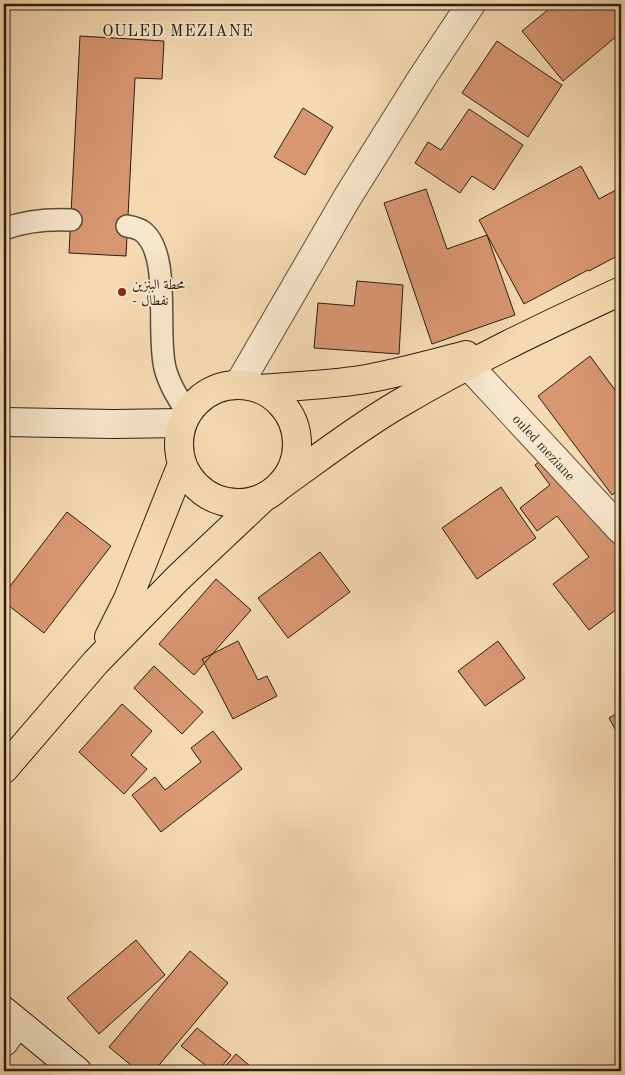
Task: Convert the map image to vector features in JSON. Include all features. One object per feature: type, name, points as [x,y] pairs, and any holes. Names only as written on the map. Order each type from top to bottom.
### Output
[{"type":"main road","points":[[511,343],[408,371],[369,378],[310,385],[219,387],[201,397],[184,418],[178,443],[182,464],[191,481],[206,495],[224,503],[245,504],[272,491],[390,409],[511,343],[621,291]]},
{"type":"main road","points":[[4,769],[96,662],[178,578],[290,472],[296,456],[297,440],[293,423],[286,409],[274,397],[250,386]]},
{"type":"main road","points":[[96,662],[128,599],[182,464]]},
{"type":"street","points":[[250,386],[347,198],[471,4]]},
{"type":"street","name":"ouled meziane","points":[[468,365],[621,530]]},
{"type":"street","points":[[4,422],[113,424],[184,418]]},
{"type":"street","points":[[9,1025],[77,1071]]},
{"type":"lane","points":[[4,229],[14,225],[50,219],[71,220]]},
{"type":"lane","points":[[128,226],[141,230],[150,239],[155,250],[161,283],[161,344],[165,368],[184,418]]},
{"type":"building","points":[[555,4],[621,4],[621,39],[618,35],[563,81],[522,31]]},
{"type":"building","points":[[80,36],[164,41],[162,79],[135,78],[126,256],[69,253]]},
{"type":"building","points":[[497,41],[562,85],[528,137],[462,93]]},
{"type":"building","points":[[303,108],[333,127],[305,175],[274,157]]},
{"type":"building","points":[[469,109],[523,145],[494,190],[472,176],[460,193],[415,163],[428,142],[441,150]]},
{"type":"building","points":[[581,166],[599,199],[616,190],[621,200],[621,254],[524,304],[479,220]]},
{"type":"building","points":[[426,189],[447,249],[487,235],[515,315],[432,344],[384,203]]},
{"type":"building","points":[[357,281],[403,285],[399,354],[314,348],[318,303],[354,306]]},
{"type":"building","points":[[590,356],[621,398],[621,488],[612,495],[538,396]]},
{"type":"building","points":[[558,447],[621,529],[621,606],[589,630],[553,584],[589,557],[557,516],[537,531],[520,508],[550,485],[535,465]]},
{"type":"building","points":[[501,487],[536,538],[477,579],[442,528]]},
{"type":"building","points":[[67,512],[111,546],[44,633],[4,602],[4,594]]},
{"type":"building","points":[[320,552],[350,592],[288,638],[258,598]]},
{"type":"building","points":[[216,579],[251,610],[194,675],[159,644]]},
{"type":"building","points":[[238,641],[258,680],[267,676],[277,696],[233,719],[202,659]]},
{"type":"building","points":[[498,641],[525,678],[485,706],[458,671]]},
{"type":"building","points":[[154,666],[203,712],[182,734],[134,688]]},
{"type":"building","points":[[122,704],[152,731],[131,755],[147,769],[124,794],[79,752]]},
{"type":"building","points":[[621,711],[621,740],[609,718]]},
{"type":"building","points":[[213,731],[242,769],[161,832],[132,795],[155,777],[165,790],[201,762],[191,748]]},
{"type":"building","points":[[136,940],[165,975],[99,1034],[67,998]]},
{"type":"building","points":[[190,951],[228,983],[154,1071],[138,1071],[109,1047]]},
{"type":"building","points":[[197,1028],[231,1055],[218,1071],[213,1071],[181,1046]]},
{"type":"building","points":[[236,1054],[256,1071],[221,1071]]},
{"type":"place","name":"محطة البنزين - نفطال","points":[[122,292]]},
{"type":"district","name":"OULED MEZIANE","points":[[178,30]]}]
